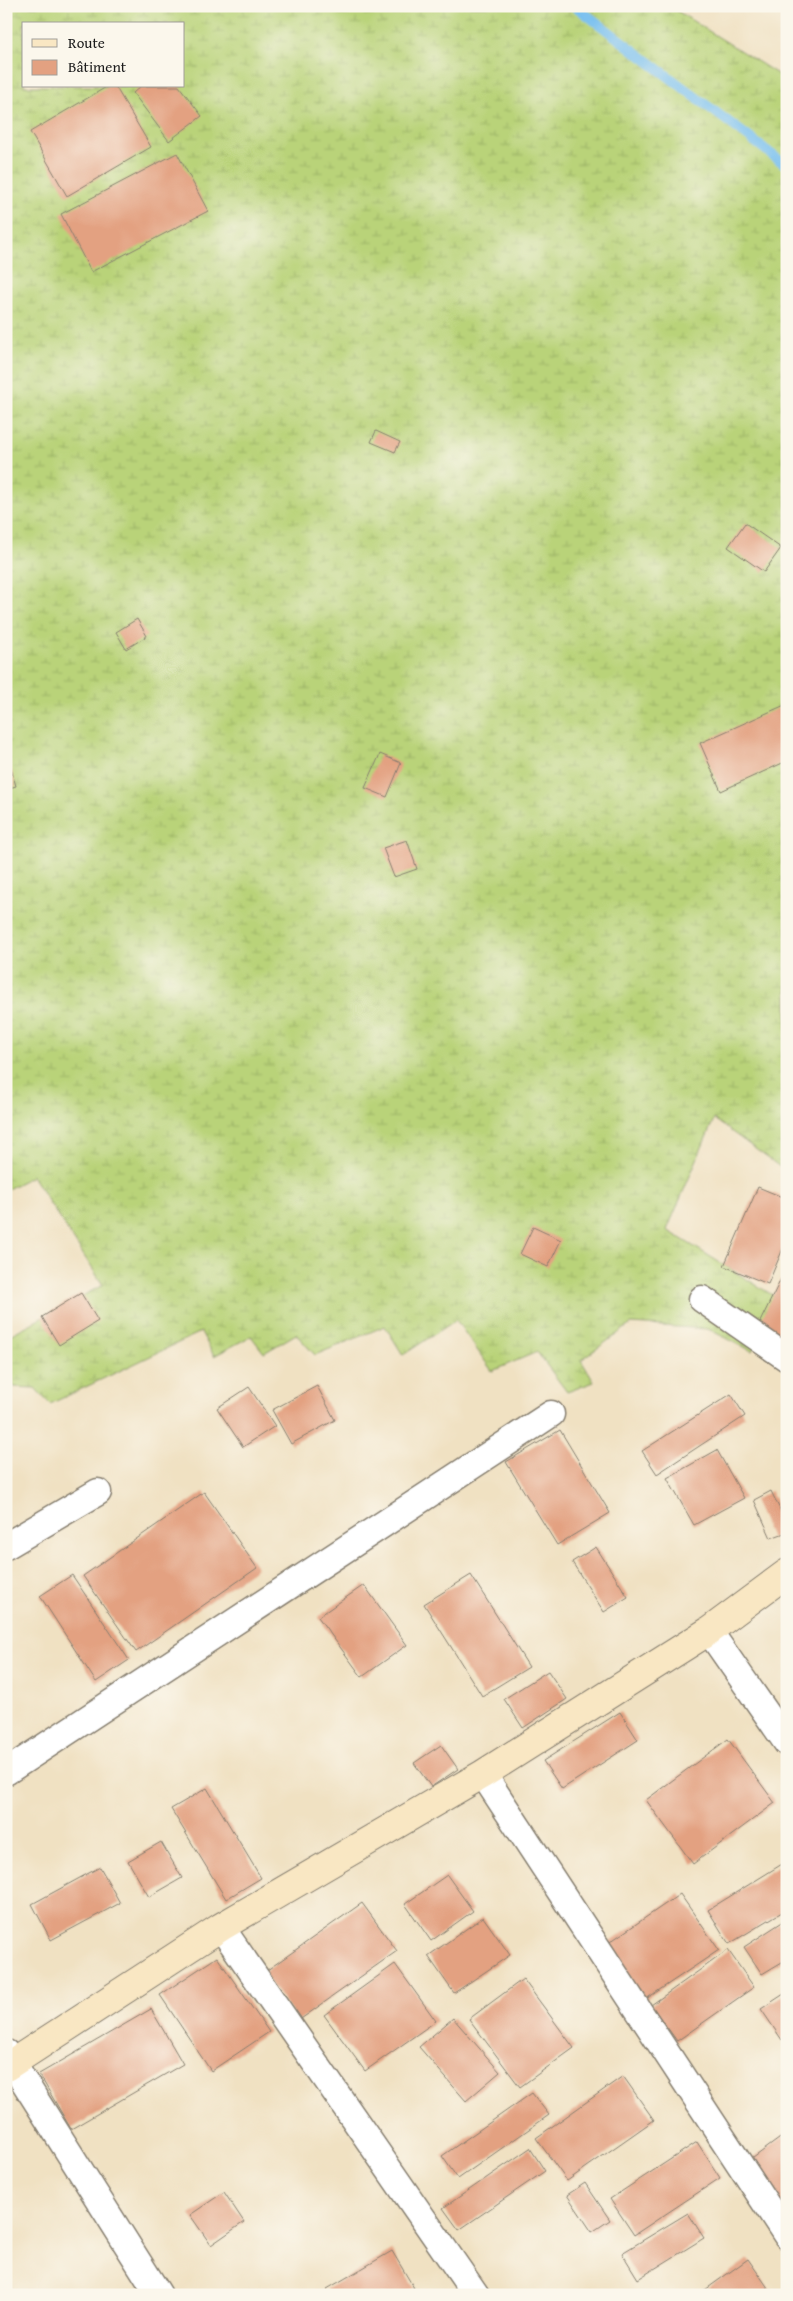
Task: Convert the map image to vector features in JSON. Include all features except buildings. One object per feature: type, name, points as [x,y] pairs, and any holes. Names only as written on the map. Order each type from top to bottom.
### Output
[{"type":"street","points":[[702,1299],[787,1358]]},
{"type":"street","points":[[6,1772],[551,1414]]},
{"type":"street","points":[[6,1546],[98,1492]]},
{"type":"street","points":[[159,2295],[8,2061],[220,1927],[483,1774],[709,1631],[787,1573]]},
{"type":"street","points":[[709,1631],[787,1743]]},
{"type":"street","points":[[483,1774],[787,2236]]},
{"type":"street","points":[[220,1927],[476,2295]]},
{"type":"green space","points":[[6,6],[669,6],[787,80],[787,1172],[714,1119],[667,1230],[787,1304],[787,1316],[752,1351],[708,1329],[631,1324],[581,1360],[594,1382],[567,1392],[537,1352],[492,1371],[456,1320],[403,1355],[385,1326],[315,1355],[296,1334],[264,1353],[251,1336],[214,1356],[201,1332],[50,1404],[35,1388],[14,1387],[6,1372],[6,1337],[103,1285],[32,1176],[6,1190]]},
{"type":"waterway","points":[[575,6],[787,166]]}]
